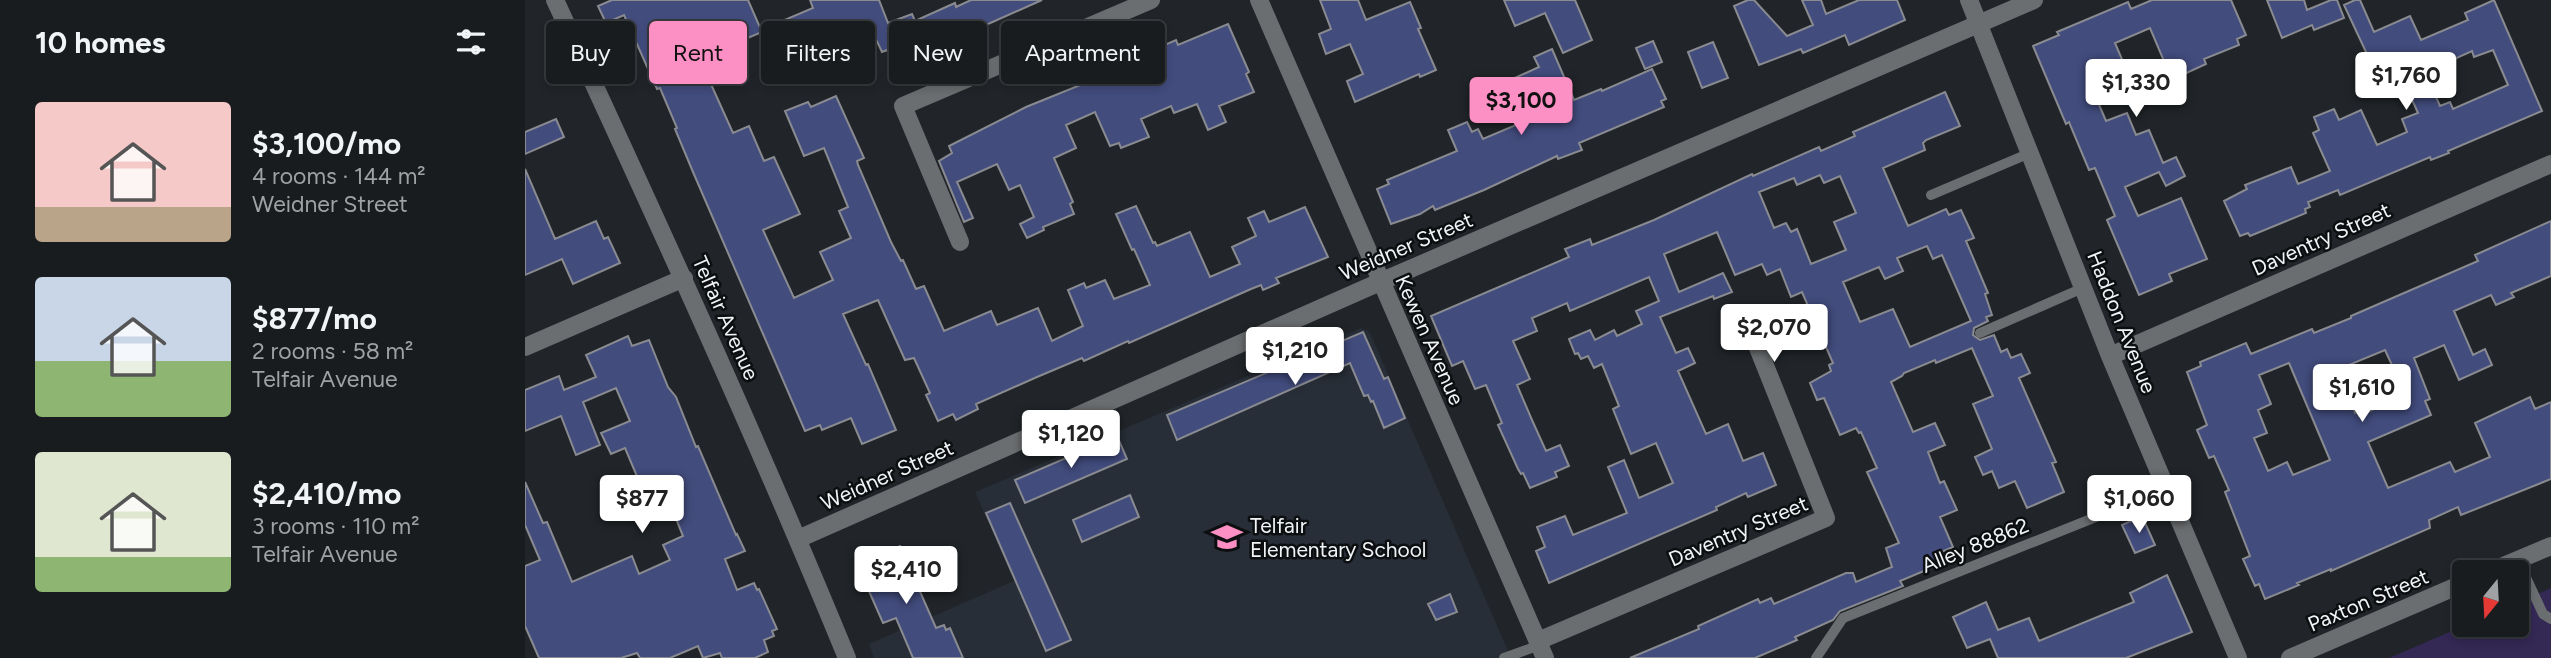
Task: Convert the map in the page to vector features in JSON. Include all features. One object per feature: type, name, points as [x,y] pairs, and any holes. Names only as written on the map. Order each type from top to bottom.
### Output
[{"type":"street","name":"Telfair Avenue","points":[[555,0],[684,278],[847,658]]},
{"type":"street","points":[[960,242],[904,106],[1151,0]]},
{"type":"street","name":"Kewen Avenue","points":[[1259,0],[1541,648]]},
{"type":"street","name":"Haddon Avenue","points":[[1969,0],[2110,356],[2238,658]]},
{"type":"street","name":"Weidner Street","points":[[798,539],[1380,282],[2034,0]]},
{"type":"street","name":"Daventry Street","points":[[2110,356],[2551,164]]},
{"type":"street","points":[[525,347],[684,278]]},
{"type":"street","name":"Daventry Street","points":[[1541,648],[1826,518],[1758,348]]},
{"type":"street","points":[[2518,560],[2551,545]]},
{"type":"street","name":"Paxton Street","points":[[2290,658],[2452,588]]},
{"type":"lane","points":[[1931,195],[2030,153]]},
{"type":"lane","points":[[1980,333],[2083,288]]},
{"type":"lane","name":"Alley 88862","points":[[1815,658],[1843,618],[2166,489]]},
{"type":"lane","points":[[2529,584],[2543,614],[2551,619]]},
{"type":"lane","points":[[1504,658],[1541,648]]},
{"type":"shaded area","name":"Telfair Elementary School","points":[[1361,328],[1371,335],[1511,658],[874,658],[869,644],[1014,581],[975,492]]},
{"type":"shaded area","points":[[2551,588],[2551,658],[2389,658],[2452,631],[2452,637],[2529,637],[2529,598]]},
{"type":"building","points":[[612,0],[748,0],[761,32],[747,38],[747,21],[649,21],[649,71],[635,40],[635,21],[627,21],[624,15],[605,21],[598,6]]},
{"type":"building","points":[[810,0],[879,0],[889,23],[889,54],[887,50],[882,52],[875,39],[875,21],[782,21],[813,8]]},
{"type":"building","points":[[971,0],[1042,0],[987,25],[987,21],[915,21],[955,3],[956,7]]},
{"type":"building","points":[[1320,0],[1358,0],[1366,20],[1410,2],[1421,28],[1418,29],[1436,70],[1420,77],[1419,74],[1355,102],[1347,81],[1363,74],[1350,44],[1326,54],[1319,34],[1331,29]]},
{"type":"building","points":[[1504,0],[1575,0],[1592,40],[1563,53],[1545,13],[1515,26]]},
{"type":"building","points":[[1754,0],[1787,36],[1813,25],[1802,0],[1821,0],[1826,14],[1859,0],[1897,0],[1905,20],[1849,45],[1845,35],[1803,53],[1801,49],[1759,65],[1734,6]]},
{"type":"building","points":[[2152,0],[2231,0],[2246,35],[2237,39],[2239,45],[2204,59],[2206,64],[2167,82],[2159,64],[2164,61],[2150,28],[2115,43],[2127,71],[2091,86],[2106,121],[2127,113],[2136,135],[2149,130],[2163,163],[2176,157],[2185,176],[2166,186],[2159,172],[2125,187],[2138,216],[2181,198],[2207,259],[2169,274],[2172,281],[2139,295],[2107,220],[2115,216],[2095,168],[2089,170],[2033,46],[2059,35],[2057,32],[2128,2],[2131,9]]},
{"type":"building","points":[[2267,0],[2304,0],[2307,10],[2337,0],[2344,18],[2314,30],[2312,25],[2282,38]]},
{"type":"building","points":[[2360,0],[2374,32],[2410,16],[2421,40],[2468,20],[2465,13],[2494,0],[2542,111],[2431,160],[2430,157],[2340,195],[2338,190],[2308,202],[2310,207],[2305,209],[2306,213],[2250,236],[2248,233],[2240,236],[2224,201],[2247,189],[2245,185],[2291,167],[2298,184],[2330,171],[2313,133],[2319,130],[2314,117],[2334,109],[2339,120],[2361,110],[2377,145],[2407,132],[2402,119],[2418,113],[2394,59],[2373,67],[2344,5]],"holes":[[[2493,50],[2508,85],[2453,109],[2450,102],[2440,106],[2425,72],[2472,51],[2474,57]]]},
{"type":"building","points":[[912,14],[915,21],[893,21]]},
{"type":"building","points":[[1228,24],[1249,72],[1246,74],[1254,92],[1219,106],[1226,122],[1208,130],[1197,104],[1174,113],[1171,106],[1141,119],[1149,137],[1121,148],[1119,143],[1110,146],[1095,112],[1066,125],[1076,148],[1054,158],[1073,202],[1070,204],[1074,214],[1043,227],[1044,230],[1027,238],[1020,224],[1034,217],[1020,185],[1009,190],[997,164],[957,182],[973,218],[964,222],[939,161],[952,153],[949,146],[1026,107],[1083,84],[1165,84],[1165,45],[1176,40],[1178,45]]},
{"type":"building","points":[[1653,41],[1662,62],[1645,69],[1636,48]]},
{"type":"building","points":[[1713,42],[1728,78],[1702,88],[1688,52]]},
{"type":"building","points":[[1552,49],[1574,100],[1652,69],[1666,99],[1661,101],[1664,107],[1579,143],[1582,150],[1558,159],[1557,156],[1484,190],[1435,210],[1433,206],[1420,214],[1391,224],[1377,189],[1389,184],[1387,180],[1457,151],[1448,130],[1467,122],[1472,132],[1478,129],[1483,139],[1516,125],[1497,86],[1539,67],[1534,57]]},
{"type":"building","points":[[655,84],[711,84],[733,133],[749,126],[764,161],[774,157],[800,214],[763,230],[794,298],[833,280],[820,252],[851,238],[839,211],[848,207],[824,148],[804,156],[785,111],[808,102],[811,107],[836,96],[864,158],[857,161],[858,165],[891,242],[901,261],[903,260],[916,289],[924,286],[944,331],[991,311],[997,325],[1038,308],[1052,341],[1083,326],[1068,290],[1084,283],[1086,288],[1105,280],[1114,299],[1150,285],[1116,214],[1136,206],[1153,243],[1157,246],[1190,232],[1210,277],[1240,264],[1232,247],[1256,236],[1248,218],[1264,211],[1269,222],[1305,207],[1328,257],[1276,278],[1279,283],[1263,290],[1261,285],[1129,343],[1128,341],[1084,361],[1082,358],[1037,377],[976,404],[978,409],[956,420],[953,414],[938,421],[926,395],[930,393],[914,358],[905,360],[878,300],[843,314],[896,430],[862,444],[851,418],[822,430],[820,425],[805,431],[693,172],[660,88],[657,89]]},
{"type":"building","points":[[1945,92],[1960,126],[1926,140],[1923,143],[1925,150],[1883,168],[1908,226],[1946,209],[1949,215],[1961,210],[1974,238],[1966,241],[1988,293],[1985,294],[1992,315],[1986,317],[1988,321],[1974,328],[1973,335],[1980,340],[1994,335],[2001,352],[2007,349],[2011,358],[2021,354],[2030,373],[2019,378],[2056,462],[2052,463],[2064,492],[2027,508],[2015,481],[1999,488],[1992,471],[1983,475],[1975,457],[1992,449],[1973,404],[1993,396],[1972,348],[1936,363],[1935,360],[1904,373],[1891,382],[1913,432],[1935,423],[1945,445],[1928,452],[1940,483],[1944,481],[1957,510],[1940,517],[1953,547],[1939,553],[1943,563],[1900,581],[1903,586],[1840,611],[1833,620],[1795,637],[1797,640],[1755,658],[1630,658],[1699,629],[1698,626],[1758,599],[1760,603],[1771,598],[1774,604],[1846,573],[1853,573],[1856,582],[1892,567],[1886,548],[1899,543],[1867,472],[1877,468],[1861,432],[1856,428],[1840,435],[1824,398],[1817,400],[1810,383],[1831,371],[1829,365],[1833,363],[1802,292],[1791,297],[1780,269],[1767,275],[1762,264],[1735,275],[1717,232],[1664,254],[1679,292],[1723,273],[1732,292],[1714,299],[1713,296],[1660,317],[1676,353],[1688,348],[1695,363],[1678,371],[1706,434],[1728,424],[1743,461],[1763,453],[1776,485],[1748,497],[1746,493],[1716,507],[1717,510],[1549,583],[1536,551],[1545,547],[1537,527],[1565,516],[1573,535],[1627,513],[1608,467],[1624,460],[1639,498],[1673,483],[1656,443],[1631,454],[1613,409],[1619,406],[1602,364],[1594,368],[1588,356],[1581,359],[1578,353],[1575,354],[1569,339],[1590,330],[1595,340],[1614,330],[1617,336],[1642,324],[1636,311],[1659,301],[1649,277],[1570,311],[1567,303],[1532,318],[1537,331],[1513,341],[1530,379],[1517,385],[1532,420],[1546,451],[1560,445],[1569,466],[1555,472],[1557,477],[1530,488],[1498,425],[1502,423],[1486,385],[1475,389],[1463,361],[1452,366],[1431,316],[1569,257],[1565,249],[1590,239],[1592,245],[1654,220],[1752,174],[1753,176],[1819,147],[1821,151],[1855,136],[1853,132]],"holes":[[[1820,175],[1824,183],[1840,176],[1856,213],[1834,222],[1846,250],[1811,264],[1797,229],[1791,232],[1786,223],[1774,228],[1759,192],[1794,178],[1797,185]],[[1927,246],[1933,259],[1942,255],[1971,321],[1910,347],[1893,309],[1860,322],[1843,282],[1879,267],[1885,279],[1903,271],[1897,258]]]},
{"type":"building","points":[[556,119],[564,137],[525,154],[525,132]]},
{"type":"building","points":[[525,169],[555,239],[596,221],[604,239],[608,237],[620,263],[573,284],[562,259],[525,275]]},
{"type":"building","points":[[2551,221],[2551,276],[2511,293],[2514,297],[2496,305],[2491,295],[2454,311],[2473,355],[2485,349],[2492,365],[2459,380],[2444,345],[2414,358],[2430,399],[2425,401],[2431,415],[2368,442],[2388,488],[2450,462],[2455,472],[2490,457],[2475,423],[2530,397],[2535,409],[2551,402],[2551,479],[2461,515],[2458,507],[2429,520],[2430,528],[2265,599],[2259,584],[2255,586],[2243,559],[2250,556],[2225,492],[2229,490],[2214,456],[2209,458],[2197,430],[2207,425],[2187,372],[2201,366],[2200,362],[2246,343],[2251,354],[2312,329],[2314,333],[2351,318],[2478,261],[2475,255]],"holes":[[[2385,350],[2404,391],[2390,396],[2392,401],[2359,416],[2355,413],[2339,369]],[[2289,363],[2330,460],[2293,475],[2287,462],[2268,471],[2254,438],[2267,433],[2258,410],[2271,404],[2259,375]]]},
{"type":"building","points":[[1363,332],[1384,379],[1388,377],[1405,418],[1384,428],[1373,401],[1371,402],[1368,395],[1364,396],[1350,363],[1177,440],[1167,415]]},
{"type":"building","points":[[628,336],[632,346],[649,340],[668,387],[676,397],[696,447],[698,446],[745,551],[725,559],[737,590],[754,583],[777,629],[772,631],[774,636],[764,640],[768,652],[755,658],[722,658],[720,653],[703,658],[698,646],[670,658],[640,658],[637,653],[621,658],[539,658],[525,626],[525,566],[540,560],[525,525],[525,482],[543,523],[547,522],[572,582],[632,556],[639,574],[670,560],[663,545],[683,536],[668,499],[650,507],[625,448],[611,454],[601,433],[630,421],[616,388],[583,402],[600,445],[576,455],[561,416],[525,431],[525,390],[559,376],[564,390],[596,377],[586,355]]},
{"type":"building","points":[[1117,436],[1127,459],[1025,503],[1015,480]]},
{"type":"building","points":[[1130,495],[1139,517],[1082,542],[1073,520]]},
{"type":"building","points":[[1010,503],[1071,640],[1046,651],[986,513]]},
{"type":"building","points":[[2142,516],[2155,545],[2135,553],[2122,525]]},
{"type":"building","points":[[900,546],[936,628],[944,625],[946,630],[950,628],[963,658],[913,658],[896,618],[883,623],[857,564]]},
{"type":"building","points":[[2167,575],[2192,632],[2126,658],[1998,658],[1990,639],[1967,648],[1953,617],[1986,602],[1998,630],[2029,618],[2039,641],[2134,602],[2130,593]]},
{"type":"building","points":[[1450,594],[1457,612],[1436,620],[1428,604]]},
{"type":"place","name":"Telfair Elementary School","points":[[1227,537]]}]
